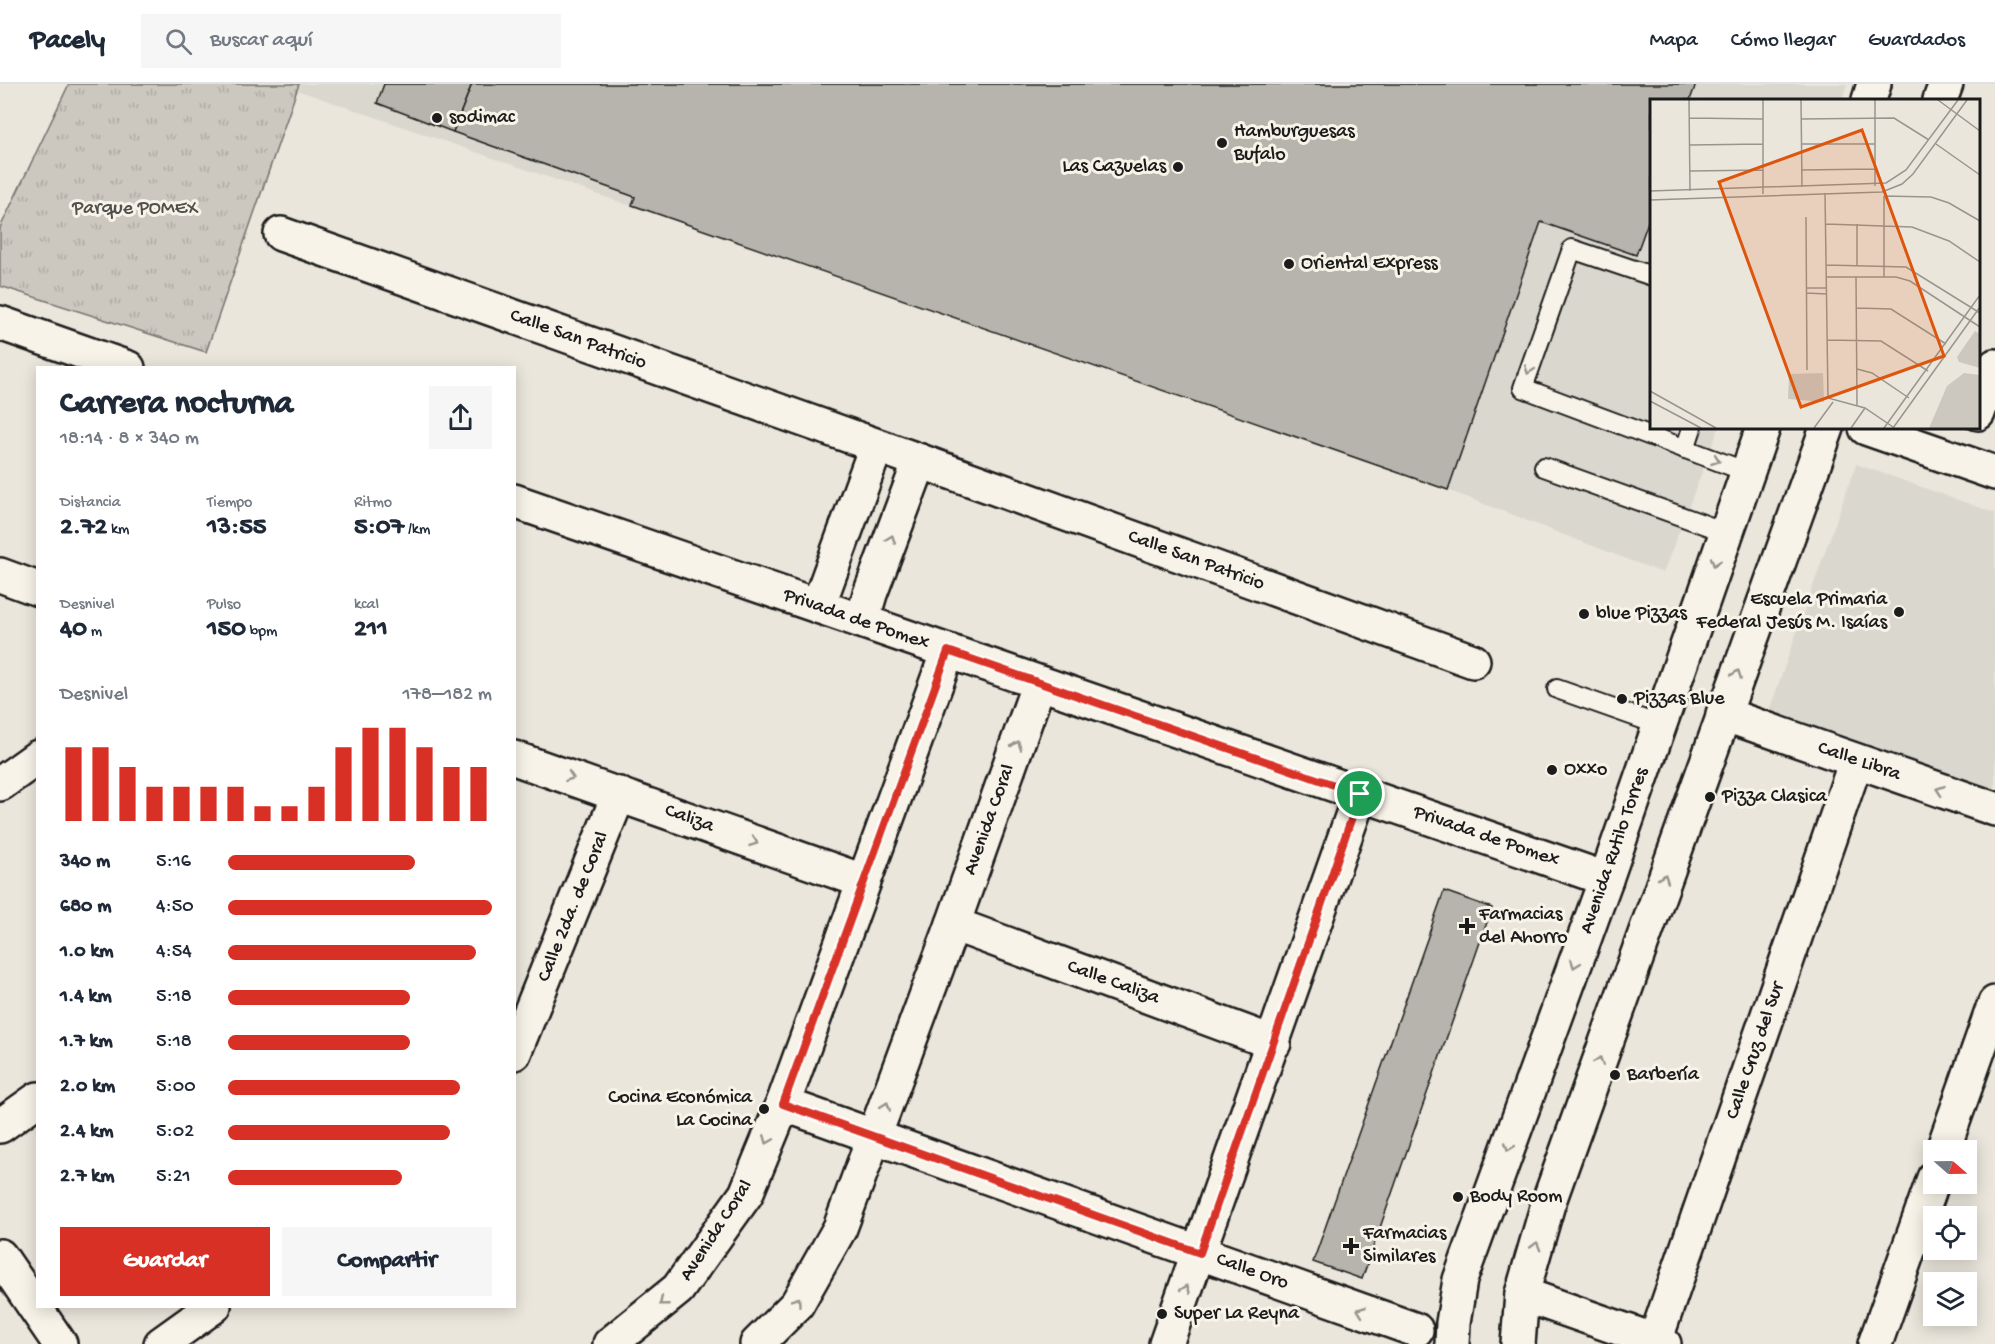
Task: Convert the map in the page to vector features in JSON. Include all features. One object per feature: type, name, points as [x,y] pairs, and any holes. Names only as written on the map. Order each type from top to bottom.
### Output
[{"type":"street","points":[[1869,99],[1874,84]]},
{"type":"street","points":[[1940,99],[1946,84]]},
{"type":"street","name":"Calle San Patricio","points":[[280,234],[920,461],[1473,661]]},
{"type":"street","points":[[0,323],[122,366]]},
{"type":"street","points":[[1980,408],[1995,366]]},
{"type":"street","name":"Avenida Rutilo Torres","points":[[1453,1333],[1460,1280],[1606,879],[1763,429]]},
{"type":"street","points":[[1518,1344],[1522,1294],[1548,1204],[1827,429]]},
{"type":"street","points":[[1869,429],[1995,473]]},
{"type":"street","points":[[1962,461],[1974,429]]},
{"type":"street","points":[[818,606],[876,447]]},
{"type":"street","points":[[862,621],[920,461]]},
{"type":"street","name":"Privada de Pomex","points":[[516,502],[1606,879]]},
{"type":"street","points":[[0,575],[36,588]]},
{"type":"street","name":"Avenida Coral","points":[[610,1344],[678,1289],[746,1194],[783,1104],[948,651]]},
{"type":"street","name":"Avenida Coral","points":[[757,1344],[797,1304],[840,1228],[953,924],[1039,683]]},
{"type":"street","name":"Calle Libra","points":[[1723,714],[1995,809]]},
{"type":"street","points":[[0,784],[36,758]]},
{"type":"street","name":"Caliza","points":[[516,759],[863,881]]},
{"type":"street","name":"Calle Cruz del Sur","points":[[1659,1342],[1856,761]]},
{"type":"street","name":"Calle 2da. de Coral","points":[[516,1048],[619,794]]},
{"type":"street","points":[[1166,1344],[1360,794]]},
{"type":"street","name":"Calle Caliza","points":[[953,924],[1274,1043]]},
{"type":"street","points":[[1947,1140],[1995,1003]]},
{"type":"street","points":[[0,1126],[36,1100]]},
{"type":"street","name":"Calle Oro","points":[[783,1104],[1200,1253],[1414,1337]]},
{"type":"street","points":[[1875,1344],[1928,1194]]},
{"type":"street","points":[[0,1256],[60,1344]]},
{"type":"street","points":[[1522,1294],[1659,1342]]},
{"type":"street","points":[[161,1344],[211,1308]]},
{"type":"street","points":[[1414,1337],[1453,1333]]},
{"type":"lane","points":[[1650,275],[1572,249],[1523,388],[1747,472]]},
{"type":"lane","points":[[1685,449],[1692,429]]},
{"type":"lane","points":[[1544,467],[1725,532]]},
{"type":"lane","points":[[1557,689],[1659,724]]},
{"type":"shaded area","points":[[280,84],[1847,84],[1842,99],[1650,99],[1650,429],[1719,429],[1663,573],[1448,490]]},
{"type":"shaded area","name":"Escuela Primaria Federal Jesús M. Isaías","points":[[1856,464],[1995,513],[1995,794],[1769,711]]},
{"type":"green space","name":"Parque POMEX","points":[[69,84],[299,84],[206,352],[0,286],[0,228]]},
{"type":"building","name":"sodimac","points":[[384,84],[472,84],[453,132],[377,103]]},
{"type":"building","points":[[472,84],[1696,84],[1690,99],[1650,99],[1650,216],[1636,255],[1541,222],[1448,490],[632,205],[635,197],[453,132]]},
{"type":"building","points":[[1444,891],[1492,908],[1362,1279],[1313,1262]]},
{"type":"place","name":"sodimac","points":[[437,118]]},
{"type":"place","name":"Hamburguesas Bufalo","points":[[1222,143]]},
{"type":"place","name":"Las Cazuelas","points":[[1178,167]]},
{"type":"place","name":"Oriental Express","points":[[1289,264]]},
{"type":"place","name":"Escuela Primaria Federal Jesús M. Isaías","points":[[1899,612]]},
{"type":"place","name":"blue Pizzas","points":[[1584,614]]},
{"type":"place","name":"Pizzas Blue","points":[[1622,699]]},
{"type":"place","name":"Oxxo","points":[[1552,770]]},
{"type":"place","name":"Pizza Clasica","points":[[1710,797]]},
{"type":"place","name":"Farmacias del Ahorro","points":[[1467,926]]},
{"type":"place","name":"Barbería","points":[[1615,1075]]},
{"type":"place","name":"Cocina Económica La Cocina","points":[[764,1109]]},
{"type":"place","name":"Body Room","points":[[1458,1197]]},
{"type":"place","name":"Farmacias Similares","points":[[1351,1246]]},
{"type":"place","name":"Super La Reyna","points":[[1162,1314]]},
{"type":"route","points":[[948,651],[1360,794],[1200,1253],[783,1104],[948,651]]}]
